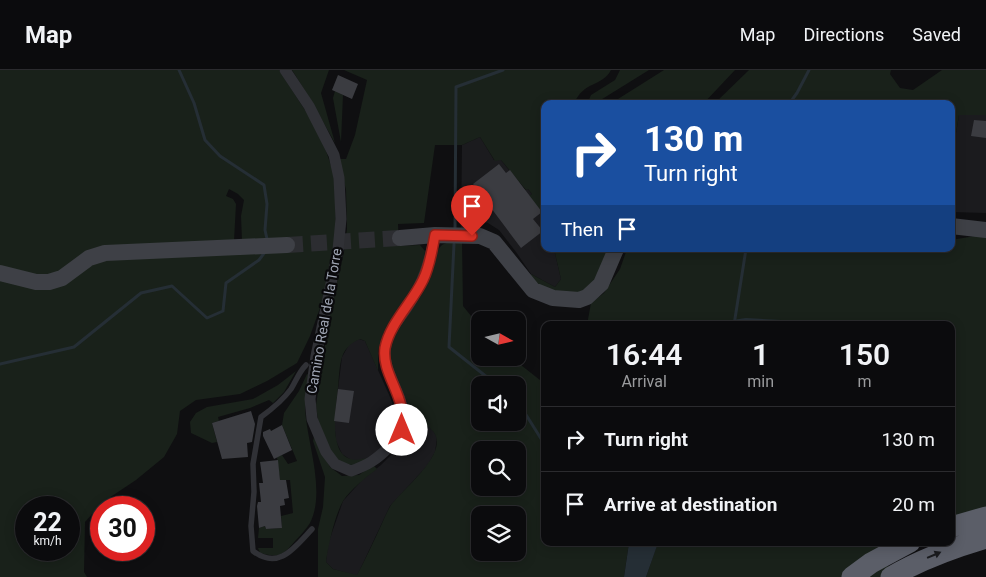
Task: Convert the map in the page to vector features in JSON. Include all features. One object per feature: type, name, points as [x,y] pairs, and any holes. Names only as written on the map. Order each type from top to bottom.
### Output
[{"type":"highway","points":[[955,527],[982,528]]},
{"type":"highway","points":[[955,545],[982,528]]},
{"type":"highway","points":[[852,577],[903,546]]},
{"type":"highway","points":[[891,577],[912,565],[954,546]]},
{"type":"street","name":"Camino Real de la Torre","points":[[285,70],[309,106],[331,149],[339,178],[341,219],[338,250],[316,356],[310,399],[312,419],[326,452],[335,464],[351,471],[379,458],[402,430],[403,407],[386,363],[385,350],[388,337],[423,280],[435,235]]},
{"type":"street","points":[[955,226],[986,230]]},
{"type":"street","points":[[400,238],[435,235],[480,236],[494,242],[533,290],[553,298],[579,300],[587,297],[601,284],[615,252]]},
{"type":"street","points":[[0,273],[36,282],[49,282],[62,278],[89,258],[105,253],[288,245]]},
{"type":"lane","points":[[306,365],[290,390],[276,406],[261,417],[253,464],[253,551],[259,556],[273,559],[281,558],[293,549],[312,529]]},
{"type":"shaded area","points":[[0,70],[279,70],[314,124],[335,177],[336,232],[325,294],[310,336],[297,363],[267,381],[240,394],[196,400],[180,411],[177,434],[164,457],[136,480],[112,496],[90,496],[90,516],[85,522],[84,572],[87,577],[0,577],[0,280],[40,288],[58,286],[94,262],[291,250],[293,237],[242,241],[241,216],[244,200],[229,189],[226,196],[233,199],[236,204],[234,241],[104,249],[84,254],[55,275],[46,278],[27,275],[0,267]]},
{"type":"shaded area","points":[[292,70],[329,70],[321,93],[335,143],[309,97]]},
{"type":"shaded area","points":[[344,70],[611,70],[603,79],[582,91],[576,100],[541,100],[541,212],[529,196],[532,194],[528,189],[526,190],[501,160],[495,161],[480,137],[462,145],[435,145],[424,223],[398,224],[399,246],[420,245],[425,251],[424,263],[418,281],[384,332],[378,351],[378,371],[365,341],[360,339],[349,346],[342,357],[335,413],[336,439],[340,450],[346,457],[357,460],[372,456],[362,464],[351,465],[340,462],[329,449],[319,429],[316,405],[330,312],[344,252],[347,229],[346,190],[339,159],[346,159],[355,135],[367,80]]},
{"type":"shaded area","points":[[620,70],[649,70],[601,100],[589,100],[591,95],[615,80]]},
{"type":"shaded area","points":[[664,70],[735,70],[707,100],[616,100]]},
{"type":"shaded area","points":[[749,70],[891,70],[890,74],[900,88],[913,90],[942,70],[986,70],[986,115],[959,115],[955,138],[955,100],[718,100]]},
{"type":"shaded area","points":[[335,91],[343,95],[341,142],[333,98]]},
{"type":"shaded area","points":[[959,115],[986,115],[986,213],[955,212],[955,138]]},
{"type":"shaded area","points":[[480,137],[494,160],[501,160],[525,190],[528,189],[532,194],[530,196],[541,212],[541,252],[555,252],[561,279],[555,287],[531,274],[499,230],[488,223],[475,220],[469,229],[461,228],[462,145]]},
{"type":"shaded area","points":[[975,236],[986,237],[986,507],[955,516],[955,321],[588,321],[591,303],[604,293],[620,269],[626,252],[955,252],[955,239]]},
{"type":"shaded area","points":[[462,241],[463,306],[471,316],[471,366],[522,366],[541,381],[541,546],[629,546],[624,577],[318,577],[318,529],[323,507],[325,477],[313,441],[314,437],[330,467],[342,476],[359,475],[373,465],[377,469],[354,488],[343,501],[328,548],[326,562],[333,569],[357,575],[391,505],[418,476],[434,453],[437,442],[434,432],[423,424],[403,443],[409,425],[409,410],[392,366],[390,353],[395,335],[429,279],[436,254],[442,245]]},
{"type":"shaded area","points":[[555,252],[609,252],[594,282],[582,292],[553,293],[528,278],[531,274],[555,287],[561,279]]},
{"type":"shaded area","points":[[746,318],[783,321],[725,321]]},
{"type":"shaded area","points":[[359,339],[365,341],[397,416],[397,426],[389,439],[372,456],[361,461],[351,460],[342,454],[336,441],[334,421],[342,357],[350,343]]},
{"type":"shaded area","points":[[296,371],[284,392],[273,403],[269,400],[250,408],[218,417],[219,421],[212,423],[217,442],[212,443],[191,433],[190,422],[196,413],[207,407],[253,399],[278,385]]},
{"type":"shaded area","points":[[307,374],[311,375],[305,409],[316,482],[314,510],[310,523],[287,550],[276,555],[266,555],[260,553],[258,548],[273,548],[273,538],[258,538],[259,528],[265,526],[266,529],[282,528],[281,516],[293,513],[290,480],[280,480],[277,457],[282,455],[288,464],[297,461],[282,425],[284,413],[299,391]]},
{"type":"shaded area","points":[[422,424],[432,429],[437,437],[435,452],[428,465],[390,506],[357,576],[333,569],[326,562],[328,544],[343,501],[362,480],[381,465]]},
{"type":"shaded area","points":[[629,546],[657,546],[646,577],[624,577]]},
{"type":"shaded area","points":[[657,546],[885,546],[890,577],[646,577]]},
{"type":"building","points":[[338,75],[358,84],[352,99],[332,90]]},
{"type":"building","points":[[974,120],[986,121],[986,138],[971,136]]},
{"type":"building","points":[[499,164],[506,173],[510,170],[541,211],[533,219],[541,229],[541,233],[521,248],[473,184]]},
{"type":"building","points":[[338,389],[354,391],[349,423],[334,421]]},
{"type":"building","points":[[251,411],[255,424],[252,442],[247,443],[248,457],[222,459],[212,423]]},
{"type":"building","points":[[282,425],[292,450],[274,459],[263,436],[263,432],[270,429],[271,431]]},
{"type":"building","points":[[278,460],[280,480],[286,480],[289,498],[284,499],[285,505],[280,506],[282,528],[266,529],[265,526],[259,528],[257,506],[258,502],[261,502],[259,483],[263,483],[260,462]]},
{"type":"waterway","points":[[179,70],[194,103],[205,140],[220,156],[264,185],[267,204],[265,230],[267,239]]},
{"type":"waterway","points":[[455,228],[456,87],[503,70]]},
{"type":"waterway","points":[[792,100],[809,70]]},
{"type":"waterway","points":[[454,244],[449,347],[486,376]]},
{"type":"waterway","points":[[0,364],[74,347],[141,293],[172,286],[207,318],[223,311],[226,283],[259,260],[265,252]]},
{"type":"waterway","points":[[735,321],[746,252]]},
{"type":"waterway","points":[[526,415],[541,439]]},
{"type":"tunnel","points":[[287,245],[400,238]]},
{"type":"route","points":[[402,430],[403,407],[386,363],[385,350],[388,337],[423,280],[435,235],[472,236]]}]
